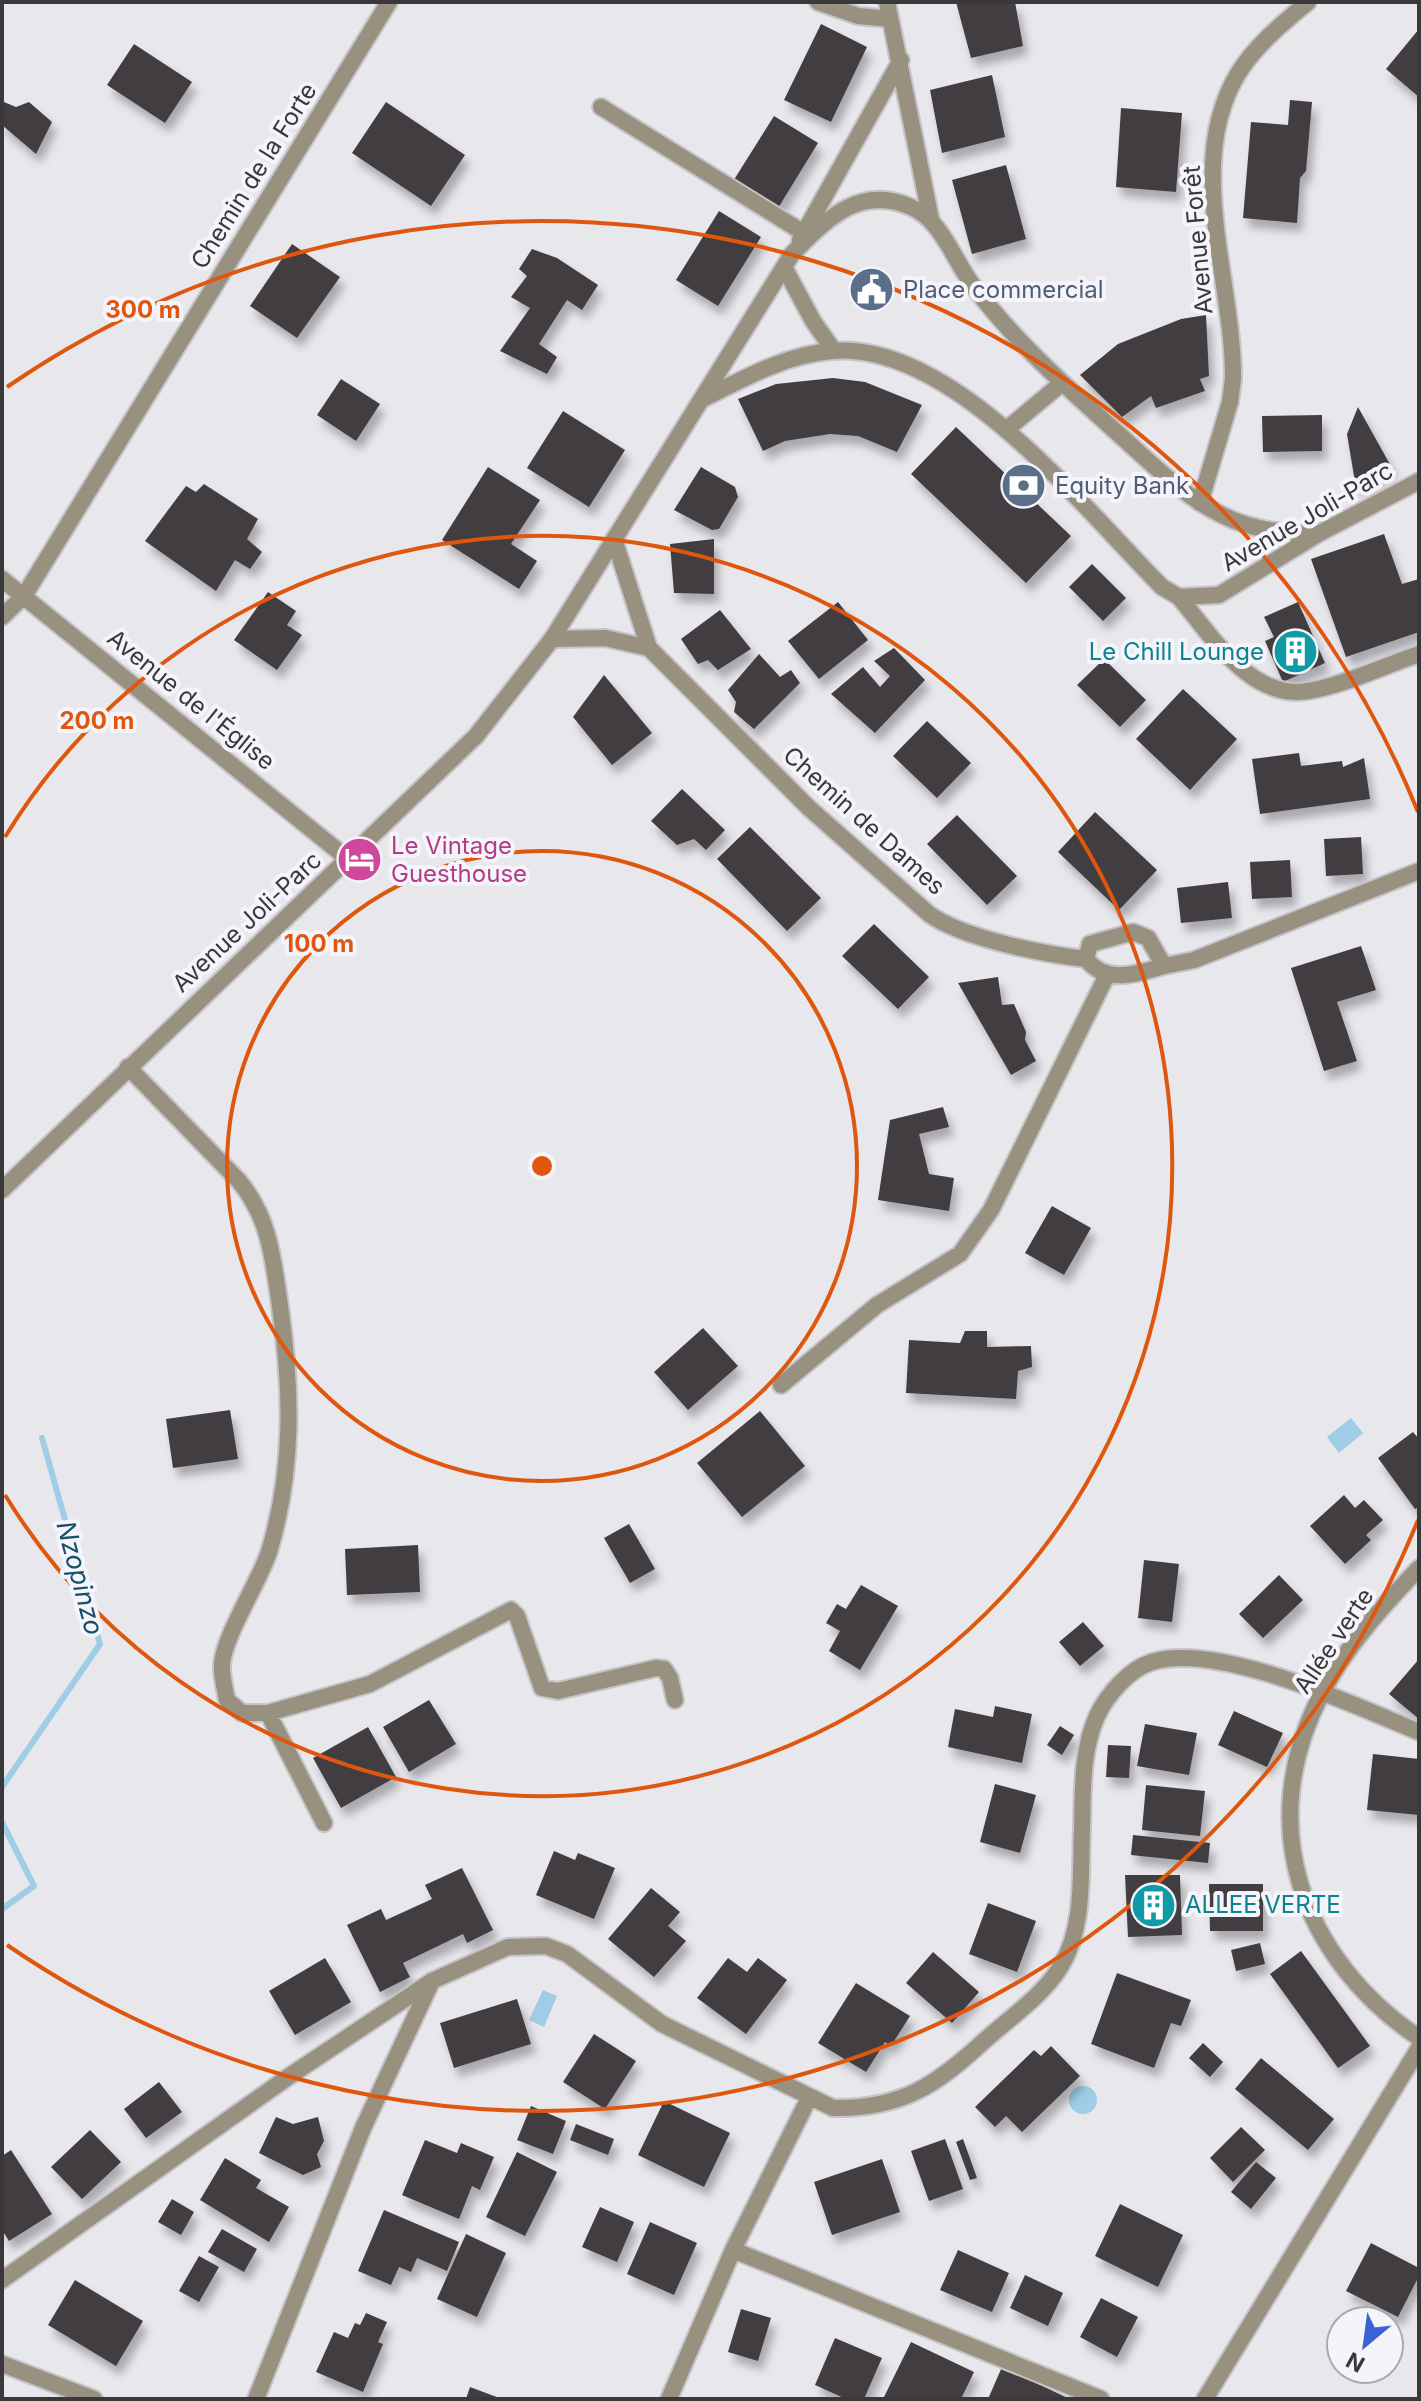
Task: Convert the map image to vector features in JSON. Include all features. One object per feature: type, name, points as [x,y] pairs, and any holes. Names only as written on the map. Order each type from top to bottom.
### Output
[{"type":"street","name":"Chemin de la Forte","points":[[2,617],[24,596],[389,2]]},
{"type":"street","points":[[818,2],[858,16],[890,19]]},
{"type":"street","points":[[887,2],[931,220],[974,288],[1062,383],[1200,503],[1252,527],[1278,533],[1318,534]]},
{"type":"street","name":"Avenue Forêt","points":[[1200,503],[1230,402],[1233,379],[1214,181],[1217,132],[1230,88],[1241,69],[1273,33],[1308,2]]},
{"type":"street","points":[[788,261],[901,60]]},
{"type":"street","points":[[601,107],[804,233]]},
{"type":"street","points":[[788,261],[828,218],[857,202],[896,202],[931,220]]},
{"type":"street","points":[[788,261],[813,321],[834,351]]},
{"type":"street","name":"Avenue Joli-Parc","points":[[2,1190],[461,752],[552,639],[788,261]]},
{"type":"street","points":[[700,400],[763,369],[798,356],[834,351],[867,353],[933,378],[1007,429],[1162,587],[1179,597],[1226,653],[1249,674],[1276,689],[1306,692],[1419,654]]},
{"type":"street","points":[[1007,429],[1062,383]]},
{"type":"street","name":"Avenue Joli-Parc","points":[[1179,597],[1219,595],[1318,534],[1419,481]]},
{"type":"street","points":[[614,539],[649,648]]},
{"type":"street","name":"Avenue de l'Église","points":[[2,579],[348,859]]},
{"type":"street","points":[[552,639],[605,638],[649,648]]},
{"type":"street","name":"Chemin de Dames","points":[[649,648],[809,808],[940,922],[1053,955],[1086,959]]},
{"type":"street","points":[[1164,966],[1141,932],[1090,944],[1086,959],[1095,970],[1107,975],[1131,975],[1194,960],[1419,871]]},
{"type":"street","points":[[781,1385],[877,1305],[960,1254],[971,1243],[991,1210],[1107,975]]},
{"type":"street","points":[[128,1067],[239,1181],[255,1201],[270,1240],[289,1372],[286,1484],[268,1555],[222,1663],[227,1700],[242,1713],[268,1713],[384,1678],[511,1610],[517,1616],[542,1688],[558,1691],[656,1668],[664,1669],[670,1678],[675,1700]]},
{"type":"street","name":"Allée verte","points":[[1419,1568],[1372,1618],[1322,1692],[1301,1746],[1293,1794],[1294,1850],[1303,1898],[1330,1954],[1368,2000],[1419,2038]]},
{"type":"street","points":[[2,2280],[291,2075],[432,1981],[508,1947],[546,1946],[567,1954],[662,2024],[833,2108],[860,2109],[892,2103],[921,2091],[949,2073],[1048,1983],[1061,1966],[1078,1916],[1088,1746],[1098,1714],[1118,1686],[1152,1662],[1202,1660],[1236,1665],[1322,1692],[1419,1732]]},
{"type":"street","points":[[268,1713],[324,1823]]},
{"type":"street","points":[[256,2399],[363,2128],[432,1981]]},
{"type":"street","points":[[1205,2399],[1419,2048]]},
{"type":"street","points":[[669,2399],[733,2250],[809,2098]]},
{"type":"street","points":[[733,2250],[1101,2399]]},
{"type":"street","points":[[2,2364],[94,2399]]},
{"type":"water","points":[[1351,1418],[1363,1433],[1339,1453],[1327,1437]]},
{"type":"water","points":[[543,1990],[557,1996],[544,2027],[529,2020]]},
{"type":"water","points":[[1083,2086],[1093,2090],[1097,2100],[1093,2110],[1083,2114],[1073,2110],[1069,2100],[1073,2090]]},
{"type":"building","points":[[956,2],[1015,2],[1023,46],[971,58]]},
{"type":"building","points":[[821,24],[867,47],[831,122],[784,100]]},
{"type":"building","points":[[1419,29],[1419,97],[1386,69]]},
{"type":"building","points":[[134,44],[192,82],[165,123],[107,85]]},
{"type":"building","points":[[992,75],[1005,137],[942,153],[930,90]]},
{"type":"building","points":[[1290,100],[1312,102],[1306,171],[1300,178],[1297,223],[1243,218],[1251,122],[1288,125]]},
{"type":"building","points":[[4,102],[16,107],[29,102],[52,122],[36,154],[2,125]]},
{"type":"building","points":[[386,102],[465,155],[431,206],[352,153]]},
{"type":"building","points":[[1121,108],[1182,113],[1176,192],[1116,187]]},
{"type":"building","points":[[774,116],[818,143],[775,213],[730,186]]},
{"type":"building","points":[[1006,165],[1026,239],[972,254],[952,180]]},
{"type":"building","points":[[719,211],[761,237],[718,306],[676,280]]},
{"type":"building","points":[[292,244],[340,277],[297,338],[250,306]]},
{"type":"building","points":[[532,249],[557,258],[598,285],[582,310],[567,300],[539,344],[557,357],[547,374],[500,351],[530,308],[511,297],[527,276],[519,269]]},
{"type":"building","points":[[1206,315],[1209,376],[1200,379],[1205,391],[1156,408],[1151,396],[1122,417],[1080,375],[1118,344],[1181,319]]},
{"type":"building","points":[[833,378],[865,382],[922,405],[897,452],[858,436],[830,434],[785,441],[763,451],[738,399],[776,384]]},
{"type":"building","points":[[341,379],[380,404],[356,441],[317,415]]},
{"type":"building","points":[[1358,407],[1392,468],[1356,488],[1347,434]]},
{"type":"building","points":[[563,411],[625,450],[589,507],[527,468]]},
{"type":"building","points":[[1322,415],[1322,451],[1263,452],[1262,416]]},
{"type":"building","points":[[956,427],[1071,536],[1026,583],[911,474]]},
{"type":"building","points":[[488,467],[540,500],[511,544],[537,561],[519,589],[442,540]]},
{"type":"building","points":[[701,467],[735,487],[738,497],[719,529],[712,530],[674,510]]},
{"type":"building","points":[[204,484],[258,519],[247,539],[262,552],[250,569],[235,560],[216,591],[145,541],[186,486],[196,492]]},
{"type":"building","points":[[1384,534],[1402,584],[1419,579],[1419,632],[1346,657],[1311,559]]},
{"type":"building","points":[[714,539],[714,594],[674,593],[670,544]]},
{"type":"building","points":[[1092,564],[1126,598],[1103,621],[1069,587]]},
{"type":"building","points":[[268,592],[296,611],[287,625],[302,635],[277,670],[234,640]]},
{"type":"building","points":[[838,602],[868,640],[819,679],[788,641]]},
{"type":"building","name":"Le Chill Lounge","points":[[1298,602],[1325,663],[1283,682],[1265,641],[1274,637],[1264,617]]},
{"type":"building","points":[[720,610],[751,649],[718,670],[708,660],[698,664],[681,639]]},
{"type":"building","points":[[894,648],[925,680],[875,733],[831,694],[863,667],[880,687],[890,676],[874,661]]},
{"type":"building","points":[[759,654],[780,677],[791,670],[800,683],[754,729],[734,712],[736,702],[728,690]]},
{"type":"building","points":[[1104,659],[1146,700],[1120,727],[1077,685]]},
{"type":"building","points":[[604,675],[652,733],[612,765],[573,717]]},
{"type":"building","points":[[1183,689],[1237,739],[1190,790],[1136,739]]},
{"type":"building","points":[[927,721],[971,763],[937,798],[893,756]]},
{"type":"building","points":[[1299,753],[1301,766],[1342,761],[1343,767],[1364,758],[1370,799],[1260,814],[1252,759]]},
{"type":"building","points":[[682,789],[725,830],[706,850],[694,839],[677,845],[651,821]]},
{"type":"building","points":[[1095,812],[1157,870],[1119,910],[1058,852]]},
{"type":"building","points":[[957,815],[1017,876],[987,905],[927,844]]},
{"type":"building","points":[[750,827],[821,898],[787,931],[717,859]]},
{"type":"building","points":[[1361,837],[1363,874],[1326,876],[1324,839]]},
{"type":"building","points":[[1290,860],[1292,897],[1252,899],[1250,862]]},
{"type":"building","points":[[1228,882],[1232,918],[1181,923],[1177,888]]},
{"type":"building","points":[[874,924],[929,977],[898,1009],[842,956]]},
{"type":"building","points":[[1361,946],[1376,990],[1337,1002],[1357,1061],[1324,1071],[1291,968]]},
{"type":"building","points":[[998,977],[1002,1005],[1014,1004],[1026,1032],[1025,1040],[1036,1061],[1011,1075],[958,983]]},
{"type":"building","points":[[943,1107],[949,1127],[919,1134],[929,1174],[954,1178],[949,1211],[878,1200],[890,1120]]},
{"type":"building","points":[[1052,1206],[1091,1228],[1064,1275],[1025,1253]]},
{"type":"building","points":[[703,1328],[738,1366],[688,1410],[654,1372]]},
{"type":"building","points":[[965,1331],[987,1331],[987,1347],[1031,1346],[1032,1367],[1018,1371],[1016,1399],[906,1393],[909,1340],[960,1343]]},
{"type":"building","points":[[230,1410],[238,1459],[173,1468],[166,1419]]},
{"type":"building","points":[[760,1411],[805,1466],[742,1517],[697,1463]]},
{"type":"building","points":[[1413,1432],[1419,1439],[1419,1507],[1415,1509],[1378,1458]]},
{"type":"building","points":[[1344,1495],[1355,1508],[1364,1500],[1383,1520],[1366,1535],[1371,1540],[1345,1564],[1310,1526]]},
{"type":"building","points":[[629,1524],[655,1569],[630,1583],[604,1538]]},
{"type":"building","points":[[418,1545],[420,1592],[347,1595],[345,1549]]},
{"type":"building","points":[[1144,1560],[1179,1564],[1172,1622],[1138,1618]]},
{"type":"building","points":[[1279,1575],[1303,1600],[1263,1638],[1239,1614]]},
{"type":"building","points":[[861,1585],[898,1606],[860,1670],[829,1651],[840,1631],[826,1623],[837,1604],[846,1609]]},
{"type":"building","points":[[1083,1622],[1104,1646],[1080,1666],[1059,1642]]},
{"type":"building","points":[[1419,1659],[1419,1719],[1389,1694]]},
{"type":"building","points":[[429,1700],[456,1744],[409,1772],[383,1727]]},
{"type":"building","points":[[995,1706],[1032,1714],[1022,1763],[948,1747],[955,1709],[993,1717]]},
{"type":"building","points":[[1234,1711],[1283,1733],[1267,1767],[1218,1745]]},
{"type":"building","points":[[1145,1724],[1197,1733],[1189,1775],[1137,1766]]},
{"type":"building","points":[[1060,1726],[1074,1735],[1062,1755],[1047,1745]]},
{"type":"building","points":[[368,1727],[396,1777],[341,1808],[313,1758]]},
{"type":"building","points":[[1108,1745],[1131,1746],[1129,1778],[1106,1777]]},
{"type":"building","points":[[1373,1754],[1419,1759],[1419,1815],[1367,1810]]},
{"type":"building","points":[[995,1784],[1036,1795],[1020,1853],[980,1842]]},
{"type":"building","points":[[1146,1785],[1205,1791],[1200,1836],[1142,1830]]},
{"type":"building","points":[[1133,1835],[1210,1843],[1208,1863],[1131,1855]]},
{"type":"building","points":[[554,1851],[575,1860],[578,1853],[615,1868],[594,1919],[536,1895]]},
{"type":"building","points":[[462,1868],[493,1930],[467,1943],[463,1934],[403,1963],[410,1977],[380,1992],[347,1925],[381,1909],[386,1920],[432,1899],[425,1885]]},
{"type":"building","name":"ALLEE VERTE","points":[[1125,1875],[1180,1875],[1182,1935],[1128,1937]]},
{"type":"building","points":[[1209,1884],[1263,1884],[1263,1931],[1210,1931]]},
{"type":"building","points":[[651,1888],[680,1912],[668,1926],[686,1941],[654,1977],[608,1939]]},
{"type":"building","points":[[988,1903],[1036,1921],[1017,1972],[969,1954]]},
{"type":"building","points":[[1260,1943],[1265,1964],[1236,1971],[1231,1950]]},
{"type":"building","points":[[1301,1951],[1370,2046],[1338,2068],[1270,1974]]},
{"type":"building","points":[[933,1952],[979,1992],[952,2023],[906,1983]]},
{"type":"building","points":[[325,1958],[351,2002],[295,2035],[269,1991]]},
{"type":"building","points":[[728,1958],[747,1972],[758,1958],[787,1980],[746,2034],[697,1998]]},
{"type":"building","points":[[1117,1973],[1191,2000],[1181,2026],[1171,2023],[1154,2068],[1091,2044]]},
{"type":"building","points":[[856,1983],[910,2016],[891,2046],[885,2042],[866,2072],[818,2043]]},
{"type":"building","points":[[517,1999],[531,2044],[454,2068],[440,2023]]},
{"type":"building","points":[[594,2034],[636,2061],[605,2109],[563,2082]]},
{"type":"building","points":[[1203,2043],[1223,2062],[1210,2077],[1189,2058]]},
{"type":"building","points":[[1051,2046],[1080,2076],[1022,2132],[1006,2116],[995,2127],[975,2107],[1034,2050],[1041,2056]]},
{"type":"building","points":[[1261,2058],[1334,2119],[1308,2150],[1235,2089]]},
{"type":"building","points":[[159,2082],[182,2112],[146,2138],[124,2109]]},
{"type":"building","points":[[664,2101],[730,2133],[704,2187],[638,2155]]},
{"type":"building","points":[[531,2106],[566,2121],[553,2154],[517,2140]]},
{"type":"building","points":[[276,2117],[293,2124],[318,2117],[324,2141],[317,2154],[321,2167],[303,2175],[259,2153]]},
{"type":"building","points":[[576,2124],[614,2139],[608,2155],[570,2140]]},
{"type":"building","points":[[1241,2127],[1265,2150],[1233,2182],[1210,2158]]},
{"type":"building","points":[[90,2130],[121,2162],[82,2199],[51,2167]]},
{"type":"building","points":[[945,2139],[963,2189],[929,2201],[911,2151]]},
{"type":"building","points":[[963,2139],[977,2178],[970,2180],[956,2142]]},
{"type":"building","points":[[425,2140],[457,2153],[461,2143],[494,2157],[480,2190],[472,2186],[459,2219],[402,2195]]},
{"type":"building","points":[[11,2150],[52,2214],[9,2241],[2,2230],[2,2156]]},
{"type":"building","points":[[517,2152],[557,2172],[525,2236],[486,2217]]},
{"type":"building","points":[[225,2158],[261,2180],[256,2188],[289,2207],[269,2242],[200,2200]]},
{"type":"building","points":[[882,2159],[900,2212],[832,2235],[814,2182]]},
{"type":"building","points":[[1256,2162],[1276,2178],[1251,2209],[1231,2192]]},
{"type":"building","points":[[172,2199],[194,2212],[181,2235],[158,2222]]},
{"type":"building","points":[[1120,2204],[1183,2235],[1158,2287],[1095,2256]]},
{"type":"building","points":[[600,2207],[634,2222],[617,2262],[582,2247]]},
{"type":"building","points":[[384,2210],[459,2242],[447,2271],[417,2258],[411,2272],[399,2267],[391,2285],[358,2271]]},
{"type":"building","points":[[650,2222],[697,2243],[674,2295],[627,2274]]},
{"type":"building","points":[[222,2229],[257,2249],[244,2272],[208,2252]]},
{"type":"building","points":[[466,2234],[506,2253],[477,2317],[437,2299]]},
{"type":"building","points":[[1371,2243],[1419,2268],[1419,2276],[1404,2305],[1374,2305],[1346,2291]]},
{"type":"building","points":[[958,2250],[1009,2273],[992,2312],[940,2290]]},
{"type":"building","points":[[199,2256],[219,2267],[199,2302],[179,2291]]},
{"type":"building","points":[[1025,2275],[1063,2293],[1048,2326],[1010,2308]]},
{"type":"building","points":[[75,2280],[143,2321],[116,2366],[48,2325]]},
{"type":"building","points":[[1101,2298],[1138,2317],[1117,2357],[1080,2337]]},
{"type":"building","points":[[741,2309],[771,2318],[758,2361],[728,2352]]},
{"type":"building","points":[[366,2313],[387,2322],[378,2342],[383,2344],[363,2392],[316,2372],[334,2332],[348,2338],[355,2323],[360,2325]]},
{"type":"building","points":[[835,2338],[882,2358],[864,2399],[846,2399],[815,2385]]},
{"type":"building","points":[[911,2342],[974,2372],[961,2399],[883,2399]]},
{"type":"building","points":[[1002,2367],[1070,2399],[988,2399]]},
{"type":"building","points":[[470,2387],[502,2399],[466,2399]]},
{"type":"waterway","name":"Nzopinzo","points":[[2,1787],[100,1644],[42,1438]]},
{"type":"waterway","name":"Nzopinzo","points":[[2,1822],[34,1886],[2,1909]]},
{"type":"place","name":"Place commercial","points":[[872,290]]},
{"type":"place","name":"Equity Bank","points":[[1024,486]]},
{"type":"place","name":"Le Chill Lounge","points":[[1295,652]]},
{"type":"place","name":"Le Vintage Guesthouse","points":[[360,860]]},
{"type":"place","name":"ALLEE VERTE","points":[[1154,1905]]}]
